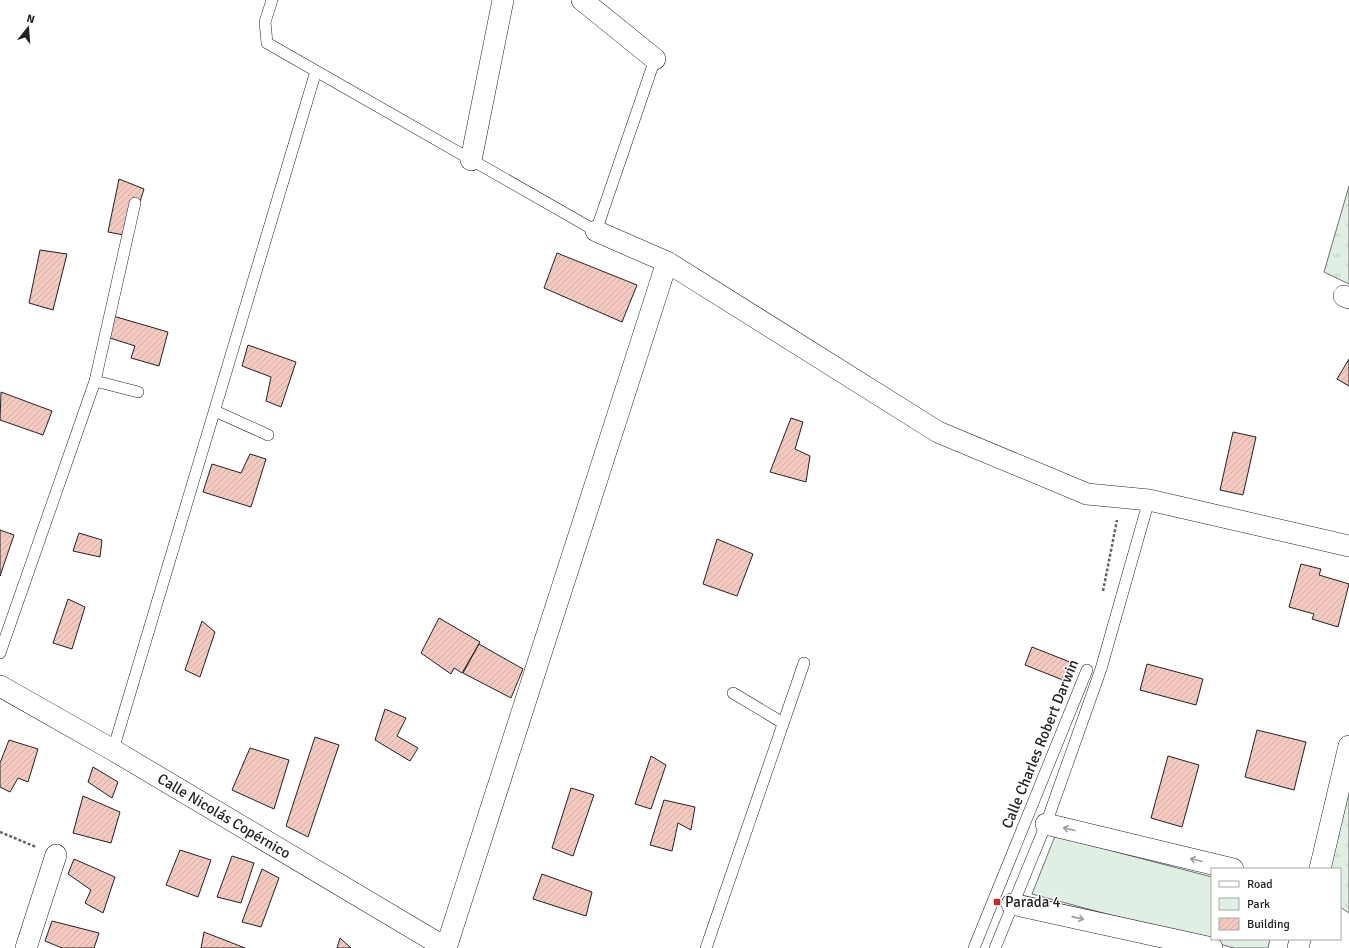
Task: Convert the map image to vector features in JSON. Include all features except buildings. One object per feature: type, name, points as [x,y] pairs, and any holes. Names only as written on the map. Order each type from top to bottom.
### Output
[{"type":"street","points":[[471,160],[503,0]]},
{"type":"street","points":[[582,0],[655,59]]},
{"type":"street","points":[[596,231],[667,262],[938,432],[1087,494],[1149,500],[1349,546]]},
{"type":"street","points":[[446,948],[667,262]]},
{"type":"street","name":"Calle Nicolás Copérnico","points":[[0,686],[114,750],[446,948]]},
{"type":"street","points":[[1320,868],[1349,746]]},
{"type":"street","points":[[1046,824],[1229,868]]},
{"type":"street","points":[[26,948],[56,855]]},
{"type":"street","points":[[1012,904],[1212,948]]},
{"type":"lane","points":[[272,0],[264,22],[267,43],[596,231],[655,59]]},
{"type":"lane","points":[[114,750],[316,71]]},
{"type":"lane","points":[[0,653],[95,381],[135,203]]},
{"type":"lane","points":[[95,381],[138,392]]},
{"type":"lane","points":[[215,412],[268,436]]},
{"type":"lane","name":"Calle Charles Robert Darwin","points":[[995,948],[1046,824],[1101,669],[1149,500]]},
{"type":"lane","points":[[706,948],[804,663]]},
{"type":"lane","name":"Calle Charles Robert Darwin","points":[[974,948],[1087,670]]},
{"type":"lane","points":[[733,693],[784,723]]},
{"type":"path","points":[[1103,592],[1122,498]]},
{"type":"path","points":[[0,832],[56,855]]},
{"type":"green space","points":[[1349,186],[1349,284],[1324,272]]},
{"type":"green space","points":[[1349,785],[1349,913],[1341,908],[1341,868],[1330,868]]},
{"type":"green space","points":[[1055,836],[1211,877],[1211,940],[1270,940],[1268,948],[1234,948],[1032,894]]},
{"type":"place","name":"Parada 4","points":[[997,902]]}]
